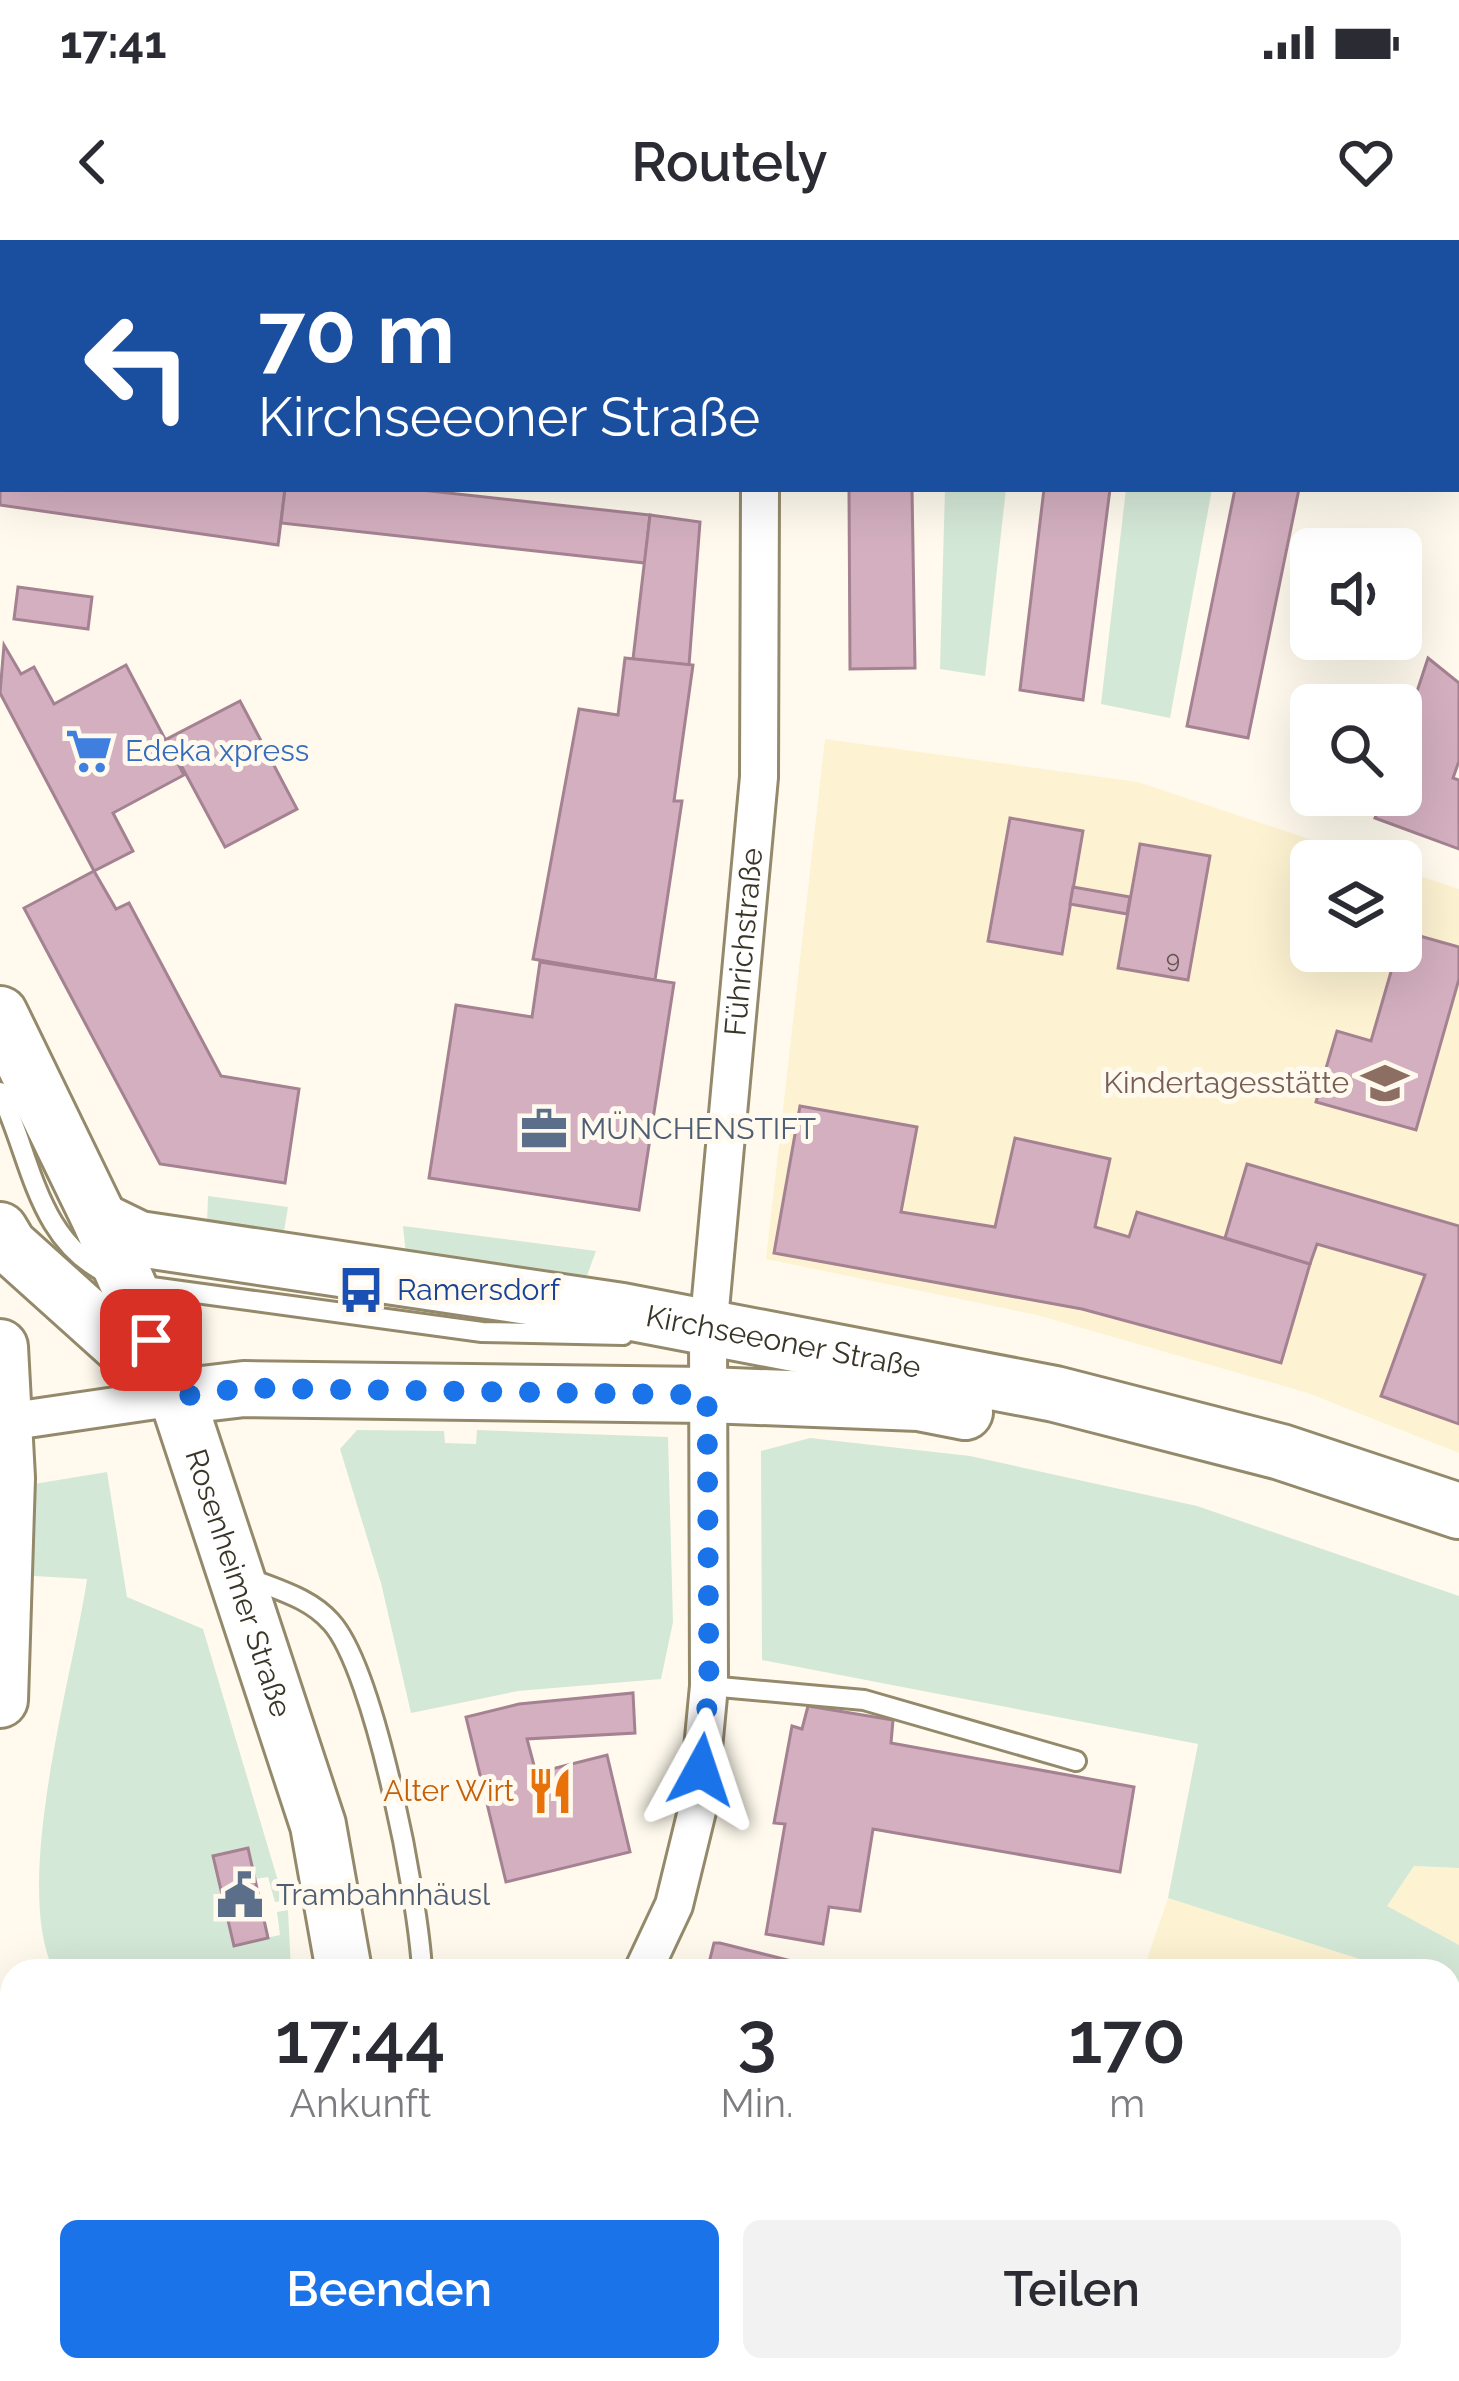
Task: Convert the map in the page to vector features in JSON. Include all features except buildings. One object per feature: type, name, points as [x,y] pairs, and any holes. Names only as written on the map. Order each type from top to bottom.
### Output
[{"type":"street","name":"Führichstraße","points":[[649,1959],[674,1905],[697,1811],[709,1686],[708,1331],[759,777],[760,492]]},
{"type":"street","name":"Rosenheimer Straße","points":[[0,1014],[100,1220],[177,1397],[318,1825],[342,1959]]},
{"type":"street","name":"Kirchseeoner Straße","points":[[100,1220],[139,1239],[622,1311],[1054,1394],[1281,1452],[1459,1511]]},
{"type":"street","points":[[0,1230],[9,1245],[177,1397]]},
{"type":"street","points":[[0,1347],[0,1700]]},
{"type":"street","name":"Kirchseeoner Straße","points":[[177,1397],[244,1388],[919,1403],[1106,1439],[1288,1489],[1459,1547]]},
{"type":"street","points":[[3,1423],[177,1397]]},
{"type":"lane","points":[[0,1092],[50,1222],[96,1269],[129,1284],[482,1332],[708,1331]]},
{"type":"lane","points":[[237,1574],[308,1602],[334,1624],[359,1682],[400,1825],[419,1918],[421,1959]]},
{"type":"lane","points":[[709,1686],[864,1700],[1076,1761]]},
{"type":"shaded area","points":[[825,739],[1138,782],[1312,840],[1290,840],[1290,972],[1422,972],[1422,877],[1459,889],[1459,1453],[1308,1393],[1037,1315],[766,1259]]},
{"type":"shaded area","points":[[1414,1866],[1459,1868],[1459,1945],[1386,1907]]},
{"type":"shaded area","points":[[1168,1898],[1359,1959],[1147,1959]]},
{"type":"green space","points":[[945,492],[1006,492],[985,676],[940,669]]},
{"type":"green space","points":[[1126,492],[1211,492],[1170,718],[1101,704]]},
{"type":"green space","points":[[208,1196],[288,1207],[283,1237],[207,1226]]},
{"type":"green space","points":[[403,1226],[596,1251],[585,1281],[406,1255]]},
{"type":"green space","points":[[357,1430],[444,1431],[445,1443],[476,1444],[477,1430],[668,1437],[673,1622],[661,1679],[518,1691],[411,1713],[381,1583],[340,1449]]},
{"type":"green space","points":[[810,1438],[970,1456],[1197,1506],[1459,1596],[1459,1868],[1414,1866],[1387,1906],[1459,1945],[1459,1959],[1359,1959],[1168,1898],[1198,1744],[762,1660],[761,1451]]},
{"type":"green space","points":[[107,1472],[127,1597],[203,1629],[284,1901],[275,1902],[268,1877],[255,1879],[248,1848],[214,1856],[234,1945],[280,1935],[277,1912],[288,1910],[290,1959],[50,1959],[42,1933],[42,1834],[87,1579],[34,1576],[34,1484]]},
{"type":"place","name":"Edeka xpress","points":[[89,751]]},
{"type":"place","name":"Kindertagesstätte","points":[[1385,1083]]},
{"type":"place","name":"MÜNCHENSTIFT","points":[[544,1129]]},
{"type":"place","name":"Ramersdorf","points":[[361,1290]]},
{"type":"place","name":"Alter Wirt","points":[[550,1791]]},
{"type":"place","name":"Trambahnhäusl","points":[[240,1895]]},
{"type":"route","points":[[151,1340],[177,1397],[244,1388],[707,1395],[709,1686],[701,1770]]}]
